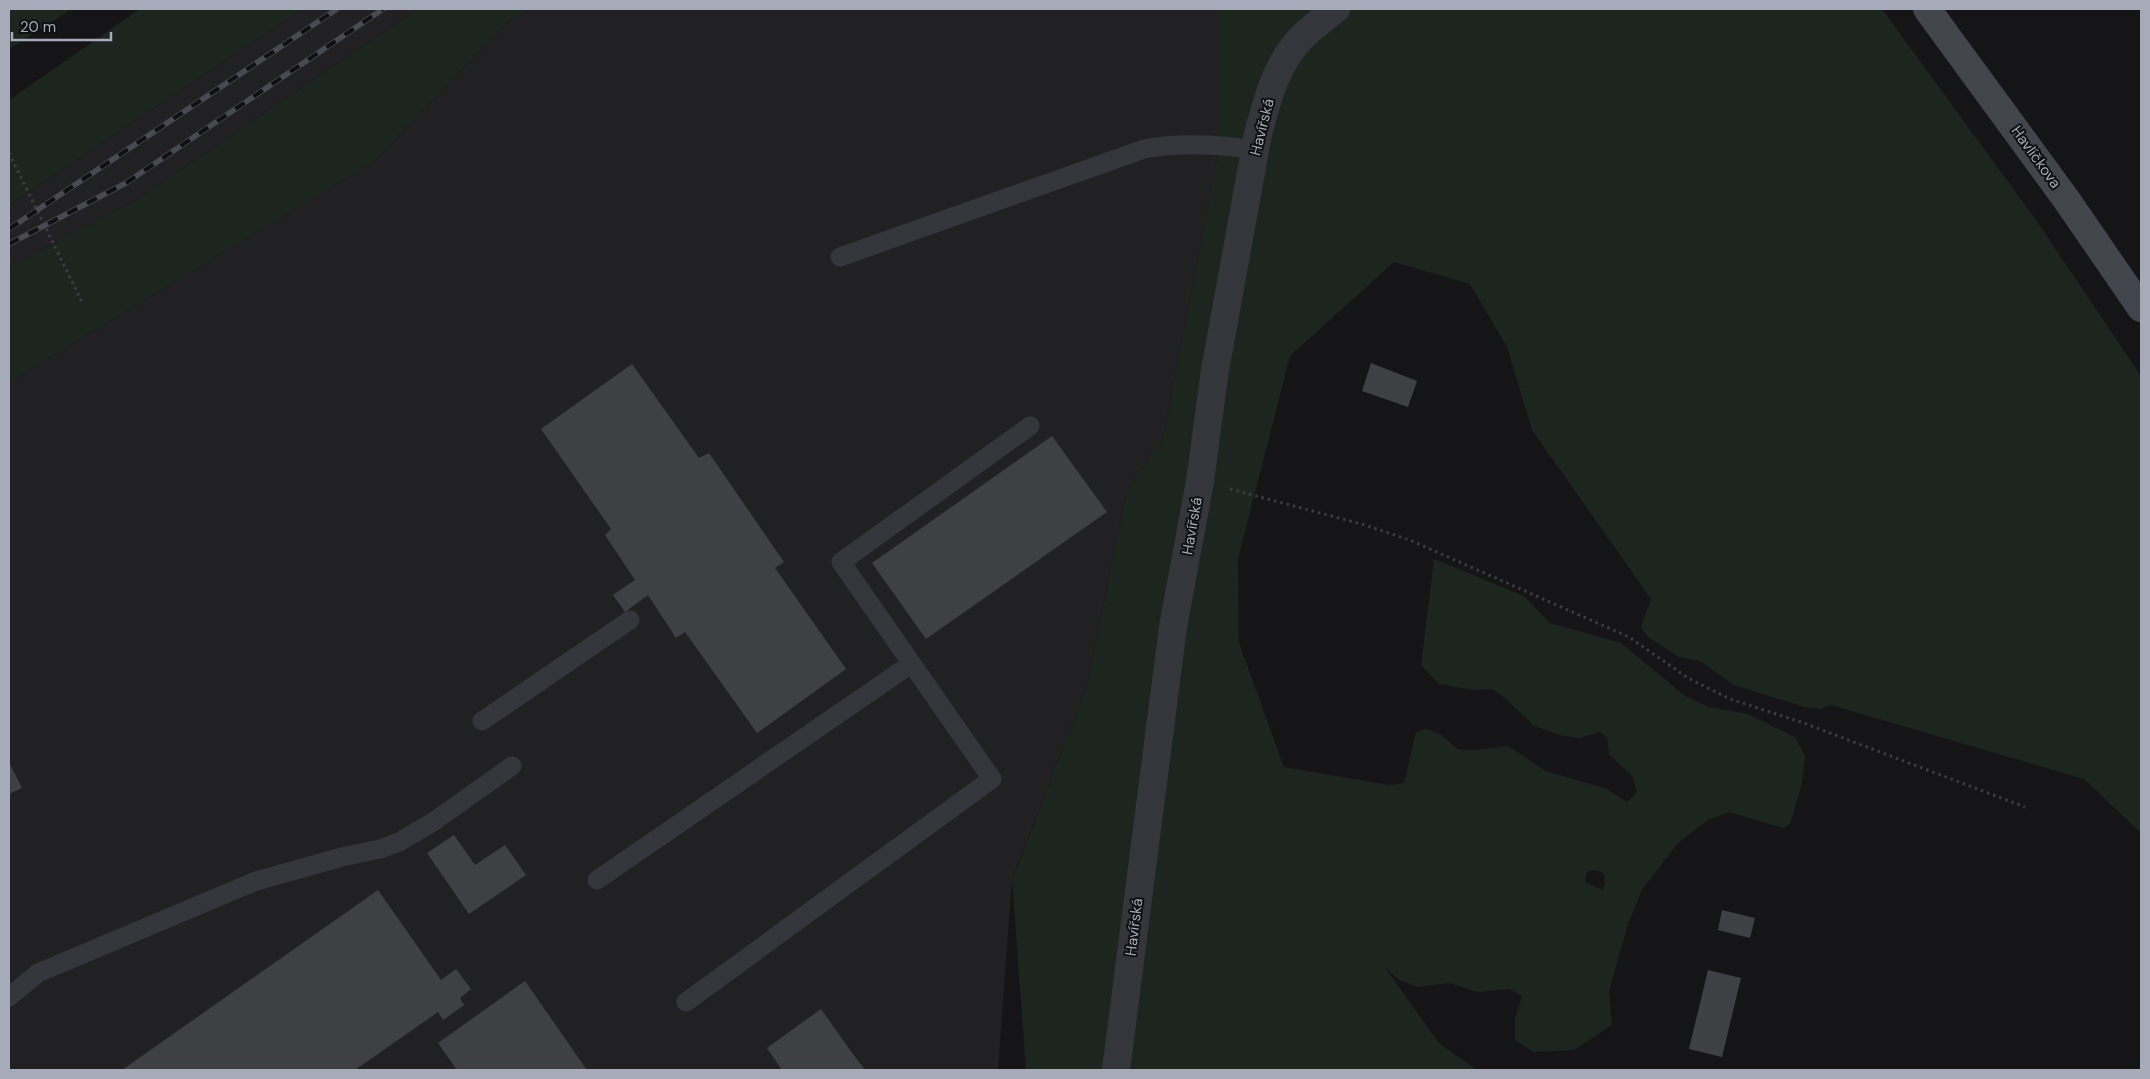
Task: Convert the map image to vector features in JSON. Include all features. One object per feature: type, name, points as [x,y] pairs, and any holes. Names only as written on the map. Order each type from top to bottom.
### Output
[{"type":"main road","name":"Havlíčkova","points":[[1927,9],[2066,199],[2141,308]]},
{"type":"street","name":"Havířská","points":[[1116,1070],[1172,636],[1200,481],[1215,370],[1255,150],[1267,100],[1280,70],[1294,46],[1310,29],[1336,9]]},
{"type":"lane","points":[[840,257],[1144,149],[1170,144],[1196,143],[1255,150]]},
{"type":"lane","points":[[686,1002],[992,779],[841,562],[1030,426]]},
{"type":"lane","points":[[482,721],[630,620]]},
{"type":"lane","points":[[596,880],[911,664]]},
{"type":"lane","points":[[9,997],[38,973],[256,881],[342,857],[380,849],[399,842],[433,822],[512,766]]},
{"type":"path","points":[[9,153],[82,302]]},
{"type":"path","points":[[1200,481],[1365,525],[1412,541],[1629,637],[1688,678],[1730,699],[1801,722],[2025,807]]},
{"type":"shaded area","points":[[9,9],[72,9],[9,49]]},
{"type":"shaded area","points":[[140,9],[302,9],[9,205],[9,100]]},
{"type":"shaded area","points":[[302,9],[418,9],[136,200],[9,266],[9,205]]},
{"type":"shaded area","points":[[418,9],[530,9],[509,20],[375,161],[9,382],[9,266],[136,200]]},
{"type":"shaded area","points":[[530,9],[1218,9],[1218,154],[1163,438],[1127,490],[1086,689],[1012,879],[998,1070],[9,1070],[9,382],[375,161],[509,20]]},
{"type":"shaded area","points":[[1218,9],[1882,9],[2036,220],[2141,376],[2141,833],[2084,779],[1831,705],[1820,709],[1804,707],[1734,685],[1700,661],[1679,657],[1648,637],[1641,627],[1651,599],[1532,430],[1507,347],[1470,284],[1394,262],[1290,356],[1238,559],[1239,643],[1284,767],[1389,785],[1404,783],[1416,732],[1427,729],[1440,734],[1459,750],[1508,746],[1546,771],[1607,789],[1627,802],[1637,792],[1632,776],[1609,754],[1607,737],[1599,732],[1580,738],[1563,736],[1534,726],[1505,698],[1492,689],[1472,690],[1439,684],[1421,665],[1434,559],[1524,596],[1550,623],[1621,643],[1685,696],[1709,707],[1748,714],[1795,737],[1805,756],[1802,784],[1790,824],[1783,828],[1729,812],[1708,820],[1679,842],[1643,888],[1628,924],[1609,991],[1612,1025],[1574,1050],[1534,1052],[1515,1040],[1515,1018],[1522,996],[1510,989],[1477,992],[1450,983],[1418,987],[1399,980],[1384,966],[1439,1043],[1477,1070],[1026,1070],[1012,880],[1086,689],[1127,490],[1163,438],[1218,154]],"holes":[[[1596,870],[1604,874],[1605,884],[1603,890],[1585,882],[1587,872]]]},
{"type":"building","points":[[1371,363],[1417,381],[1408,407],[1362,391]]},
{"type":"building","points":[[632,364],[699,458],[709,453],[784,562],[775,568],[846,669],[757,733],[685,632],[676,638],[648,595],[625,612],[613,595],[635,580],[605,535],[611,529],[541,429]]},
{"type":"building","points":[[1052,436],[1107,512],[926,639],[872,563]]},
{"type":"building","points":[[9,762],[22,788],[9,794]]},
{"type":"building","points":[[454,835],[475,865],[505,845],[526,875],[469,914],[427,853]]},
{"type":"building","points":[[378,890],[441,980],[456,969],[471,989],[460,998],[464,1005],[443,1020],[438,1012],[355,1070],[122,1070]]},
{"type":"building","points":[[1722,910],[1755,918],[1750,938],[1718,930]]},
{"type":"building","points":[[1708,970],[1741,978],[1722,1057],[1689,1049]]},
{"type":"building","points":[[525,981],[587,1070],[457,1070],[438,1043]]},
{"type":"building","points":[[821,1009],[865,1070],[782,1070],[767,1048]]},
{"type":"railway","points":[[9,229],[337,9]]},
{"type":"railway","points":[[9,244],[126,183],[383,9]]}]
